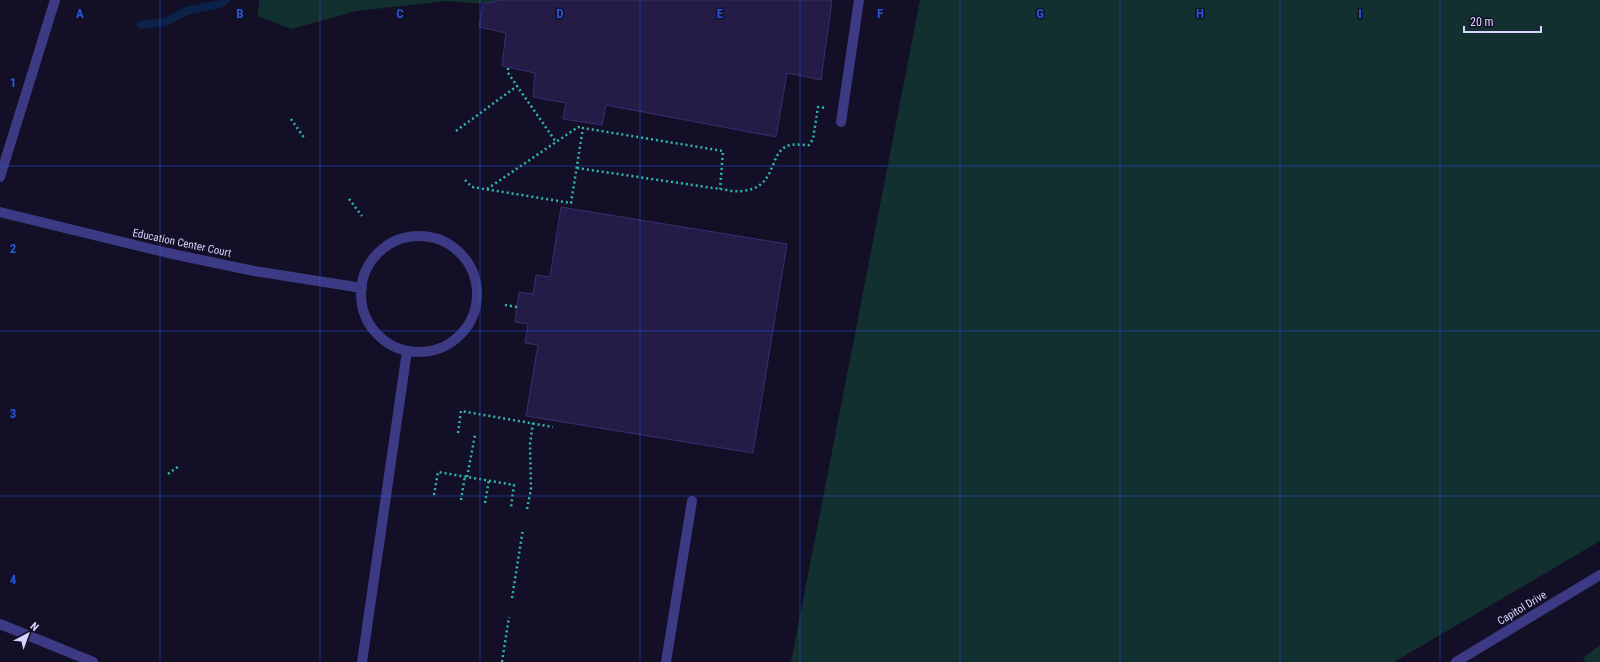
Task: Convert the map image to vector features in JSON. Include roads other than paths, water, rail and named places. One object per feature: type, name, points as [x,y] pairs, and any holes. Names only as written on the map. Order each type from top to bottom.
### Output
[{"type":"street","points":[[0,177],[55,0]]},
{"type":"street","points":[[841,122],[859,0]]},
{"type":"street","name":"Education Center Court","points":[[0,212],[168,253],[254,271],[362,288]]},
{"type":"street","points":[[421,235],[440,239],[457,249],[470,264],[477,282],[477,301],[472,320],[461,336],[445,347],[427,352],[407,351],[390,344],[375,332],[365,316],[360,297],[362,278],[371,260],[384,247],[401,238],[421,235]]},
{"type":"street","points":[[362,662],[407,351]]},
{"type":"street","points":[[666,662],[692,501]]},
{"type":"street","name":"Capitol Drive","points":[[1456,662],[1600,575]]},
{"type":"street","points":[[0,624],[93,662]]},
{"type":"waterway","points":[[141,25],[166,22],[186,11],[220,4],[226,0]]}]
